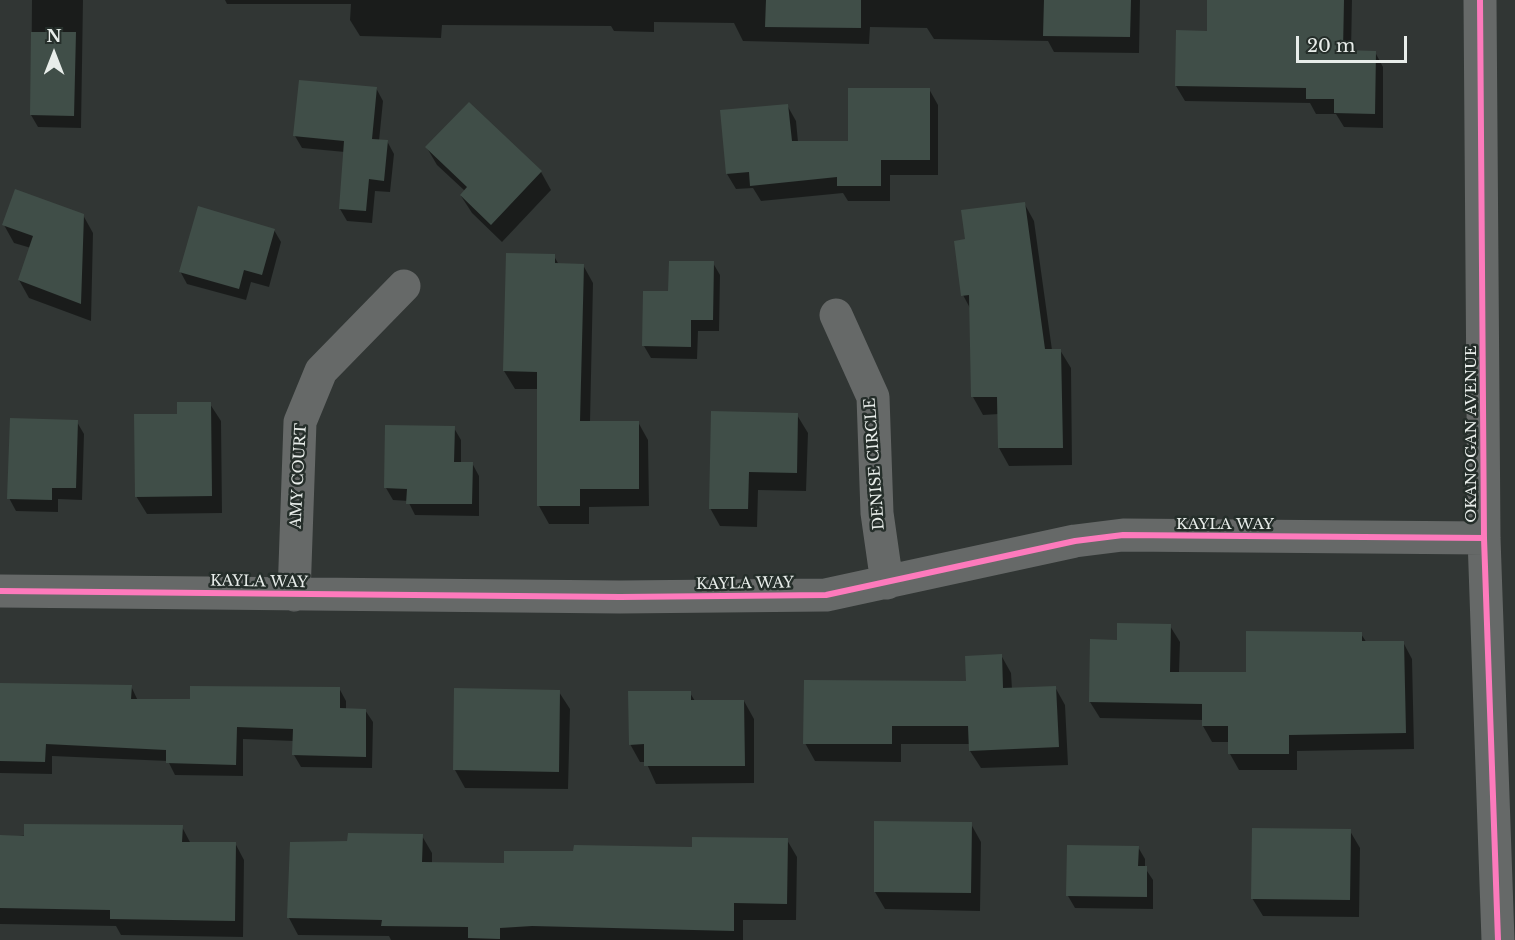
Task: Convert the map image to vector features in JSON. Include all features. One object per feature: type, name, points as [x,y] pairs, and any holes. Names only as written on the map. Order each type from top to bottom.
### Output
[{"type":"street","name":"OKANOGAN AVENUE","points":[[1480,0],[1484,538],[1498,940]]},
{"type":"street","name":"AMY COURT","points":[[294,595],[300,422],[321,371],[404,286]]},
{"type":"street","name":"DENISE CIRCLE","points":[[836,315],[873,397],[877,513],[887,583]]},
{"type":"street","name":"KAYLA WAY","points":[[0,591],[294,595],[826,595],[1075,541],[1123,535],[1484,538]]},
{"type":"building","points":[[766,0],[861,0],[861,28],[765,27]]},
{"type":"building","points":[[1044,0],[1131,0],[1130,37],[1043,36]]},
{"type":"building","points":[[1207,0],[1344,0],[1343,50],[1376,51],[1375,114],[1334,113],[1334,99],[1306,99],[1306,88],[1175,86],[1176,30],[1207,31]]},
{"type":"building","points":[[31,32],[76,32],[74,116],[30,115]]},
{"type":"building","points":[[299,80],[377,87],[372,139],[388,140],[384,181],[369,179],[366,211],[339,209],[344,141],[293,136]]},
{"type":"building","points":[[848,88],[930,88],[930,160],[881,160],[881,186],[837,186],[837,177],[750,186],[749,172],[726,174],[720,110],[788,104],[792,141],[848,141]]},
{"type":"building","points":[[469,102],[542,171],[491,225],[460,195],[467,187],[425,147]]},
{"type":"building","points":[[15,189],[84,214],[81,304],[18,280],[33,236],[2,225]]},
{"type":"building","points":[[1025,202],[1045,349],[1061,349],[1063,448],[998,448],[997,397],[971,397],[969,295],[961,296],[954,241],[965,239],[961,210]]},
{"type":"building","points":[[198,206],[275,229],[262,275],[244,270],[239,289],[179,272]]},
{"type":"building","points":[[506,253],[555,254],[555,263],[584,264],[580,421],[639,421],[639,489],[580,489],[580,506],[537,506],[537,372],[503,371]]},
{"type":"building","points":[[669,261],[714,261],[713,320],[691,320],[691,347],[642,346],[643,291],[668,291]]},
{"type":"building","points":[[177,402],[211,402],[212,496],[135,497],[134,414],[177,414]]},
{"type":"building","points":[[711,411],[798,413],[797,473],[749,472],[748,509],[709,509]]},
{"type":"building","points":[[10,418],[78,420],[76,488],[52,488],[52,500],[7,499]]},
{"type":"building","points":[[385,425],[455,426],[454,462],[473,462],[472,504],[406,504],[407,489],[384,488]]},
{"type":"building","points":[[1117,623],[1171,624],[1170,672],[1246,672],[1246,631],[1362,632],[1362,641],[1404,641],[1406,733],[1289,735],[1289,754],[1228,754],[1228,726],[1202,726],[1202,704],[1089,702],[1090,639],[1117,640]]},
{"type":"building","points":[[1002,654],[1003,688],[1056,686],[1059,747],[969,751],[968,726],[892,726],[892,744],[803,744],[804,680],[966,681],[965,656]]},
{"type":"building","points":[[0,683],[132,685],[131,699],[190,699],[190,686],[340,687],[340,708],[366,709],[366,757],[292,755],[293,729],[237,727],[236,765],[166,763],[166,750],[46,744],[45,762],[0,761]]},
{"type":"building","points":[[454,688],[560,690],[559,772],[453,770]]},
{"type":"building","points":[[628,691],[691,691],[691,700],[744,700],[745,766],[644,766],[644,744],[629,745]]},
{"type":"building","points":[[874,821],[972,822],[971,893],[874,892]]},
{"type":"building","points":[[24,824],[183,825],[182,842],[236,842],[235,921],[110,919],[110,910],[0,908],[0,835],[24,836]]},
{"type":"building","points":[[1252,828],[1351,829],[1350,900],[1251,899]]},
{"type":"building","points":[[348,833],[423,834],[422,862],[504,863],[504,851],[573,851],[574,845],[692,847],[692,837],[788,838],[787,904],[734,903],[734,931],[532,926],[500,928],[500,939],[468,938],[468,927],[381,926],[382,920],[287,918],[290,842],[347,841]]},
{"type":"building","points":[[1067,845],[1139,846],[1138,866],[1147,866],[1147,897],[1066,896]]},
{"type":"cycle path","points":[[1480,0],[1484,538],[1498,940]]},
{"type":"cycle path","points":[[0,591],[620,597],[826,595],[1075,541],[1123,535],[1484,538]]}]
